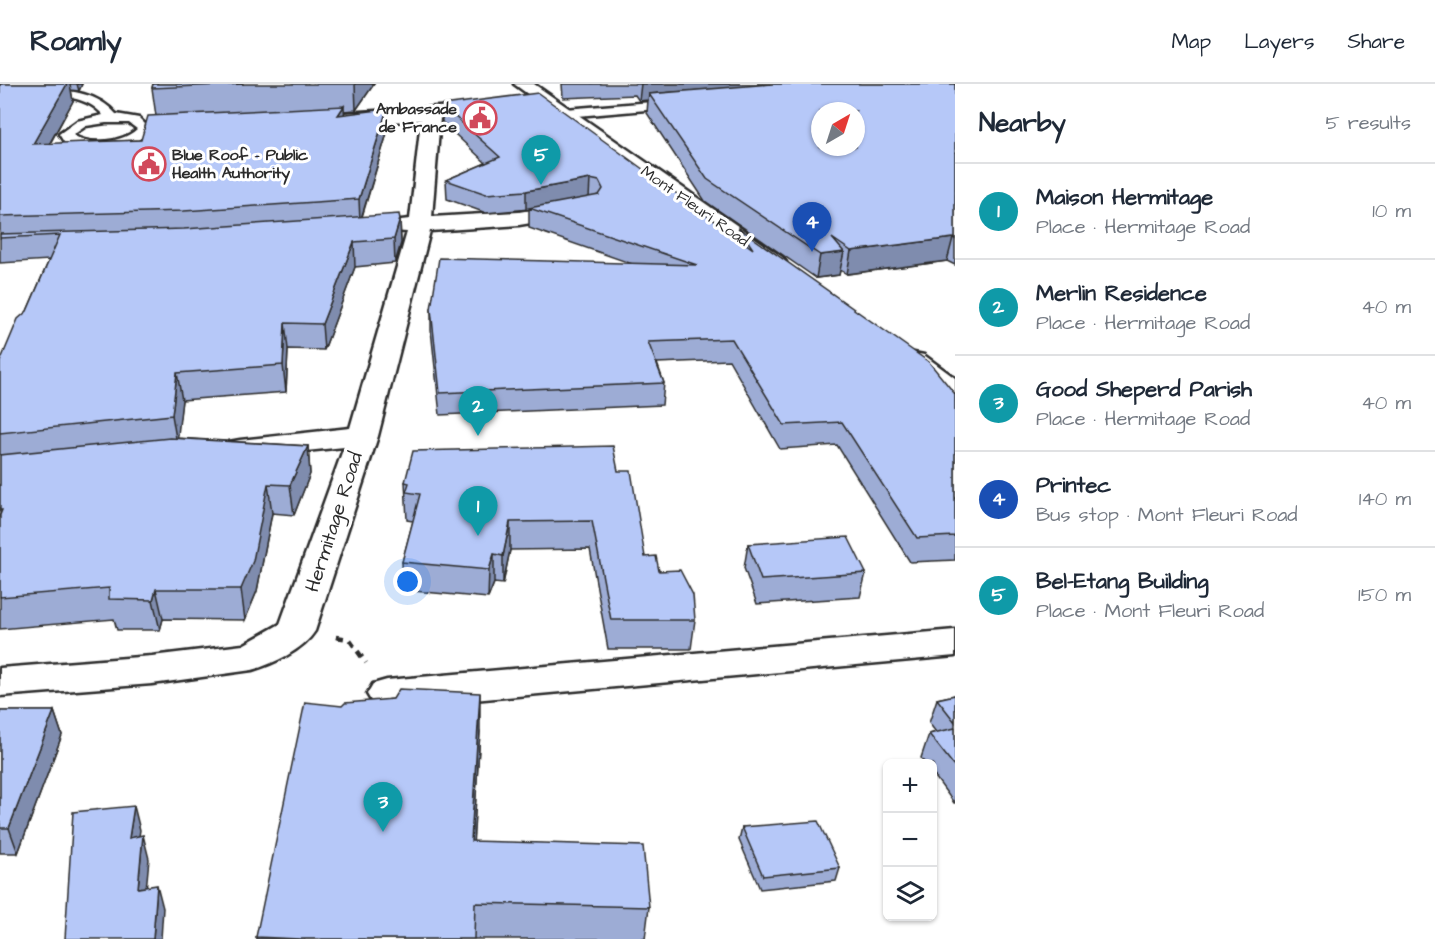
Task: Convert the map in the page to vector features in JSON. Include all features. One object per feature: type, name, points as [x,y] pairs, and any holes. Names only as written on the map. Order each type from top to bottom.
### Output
[{"type":"street","name":"Mont Fleuri Road","points":[[523,94],[546,100],[795,276]]},
{"type":"street","points":[[324,120],[431,115],[477,109]]},
{"type":"street","name":"Hermitage Road","points":[[296,631],[363,436],[420,225],[431,115]]},
{"type":"street","points":[[144,129],[168,128]]},
{"type":"street","points":[[375,228],[536,218],[589,207]]},
{"type":"street","points":[[900,351],[955,391]]},
{"type":"street","points":[[217,452],[363,436]]},
{"type":"street","points":[[0,682],[152,670],[252,657],[296,631]]},
{"type":"street","points":[[387,694],[955,643]]},
{"type":"lane","points":[[0,96],[62,94],[86,97],[106,107],[112,118]]},
{"type":"lane","points":[[565,113],[692,103]]},
{"type":"lane","points":[[80,158],[129,140],[140,135],[144,129],[141,124],[131,120],[112,118],[84,123],[71,128],[66,134],[69,139],[87,144],[129,140]]},
{"type":"path","points":[[296,631],[349,639],[387,694]]},
{"type":"building","points":[[0,84],[67,84],[33,144],[141,140],[148,116],[344,106],[338,115],[387,109],[359,199],[184,211],[0,216]]},
{"type":"building","points":[[153,84],[244,84],[152,88]]},
{"type":"building","points":[[772,84],[955,84],[955,239],[851,251],[832,238],[844,252],[820,255],[707,179],[649,94]]},
{"type":"building","points":[[538,93],[753,249],[739,228],[929,362],[955,394],[955,536],[917,538],[842,422],[784,425],[732,339],[648,342],[664,383],[440,393],[431,309],[439,258],[697,265],[529,208],[599,195],[603,189],[599,181],[590,179],[526,191],[486,194],[446,180],[500,157],[442,105]]},
{"type":"building","points":[[399,214],[400,219],[394,239],[354,242],[322,324],[285,323],[283,365],[177,373],[172,415],[0,433],[0,362],[18,319],[27,311],[60,235],[0,238],[0,234],[184,229]]},
{"type":"building","points":[[170,438],[308,446],[290,485],[268,484],[253,561],[241,589],[156,589],[153,600],[109,599],[109,588],[0,597],[0,515],[2,510],[0,510],[0,455]]},
{"type":"building","points":[[613,446],[618,471],[631,471],[645,557],[656,556],[659,571],[680,570],[693,595],[695,620],[611,620],[592,521],[510,522],[503,556],[494,554],[489,570],[402,562],[420,494],[406,492],[409,483],[405,482],[413,451]]},
{"type":"building","points":[[848,537],[866,573],[761,580],[748,544]]},
{"type":"building","points":[[399,689],[480,693],[471,841],[643,846],[649,907],[475,903],[474,939],[256,937],[305,702],[342,706],[345,703],[393,699]]},
{"type":"building","points":[[955,695],[955,722],[937,699]]},
{"type":"building","points":[[0,711],[54,711],[9,828],[0,828]]},
{"type":"building","points":[[955,728],[955,767],[929,734]]},
{"type":"building","points":[[134,806],[129,838],[143,835],[138,888],[157,885],[153,939],[65,939],[73,812]]},
{"type":"building","points":[[818,821],[840,868],[763,876],[742,827]]},
{"type":"place","name":"Ambassade de France","points":[[480,118]]},
{"type":"place","name":"Blue Roof - Public Health Authority","points":[[149,164]]},
{"type":"place","name":"Bel-Etang Building","points":[[541,185]]},
{"type":"place","name":"Printec","points":[[812,252]]},
{"type":"place","name":"Merlin Residence","points":[[478,436]]},
{"type":"place","name":"Maison Hermitage","points":[[478,536]]},
{"type":"place","name":"Good Sheperd Parish","points":[[383,832]]}]
